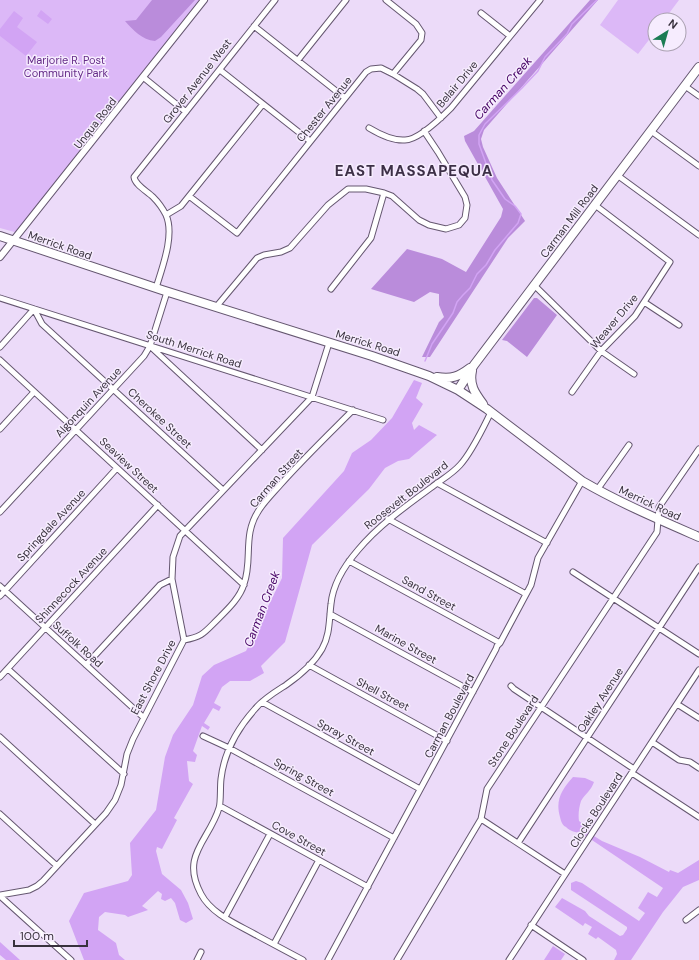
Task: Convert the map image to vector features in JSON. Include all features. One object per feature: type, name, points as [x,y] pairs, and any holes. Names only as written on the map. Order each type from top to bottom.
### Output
[{"type":"main road","name":"Carman Mill Road","points":[[458,390],[474,365],[699,67]]},
{"type":"main road","name":"Merrick Road","points":[[0,236],[167,292],[408,367],[429,376],[458,390],[489,411],[582,481],[597,490],[699,538]]},
{"type":"main road","points":[[429,376],[453,378],[474,365]]},
{"type":"main road","points":[[474,365],[471,384],[475,393],[489,411]]},
{"type":"street","name":"Unqua Road","points":[[0,257],[204,0]]},
{"type":"street","name":"Grover Avenue West","points":[[166,215],[154,197],[135,180],[135,175],[275,0]]},
{"type":"street","points":[[298,60],[346,0]]},
{"type":"street","points":[[386,0],[420,27],[422,33],[421,40],[393,74]]},
{"type":"street","name":"Belair Drive","points":[[370,128],[378,133],[399,140],[407,140],[424,131],[452,108],[540,0]]},
{"type":"street","points":[[480,13],[510,36]]},
{"type":"street","points":[[254,26],[345,98]]},
{"type":"street","name":"Chester Avenue","points":[[190,196],[237,233],[310,141],[371,68],[381,68],[421,91],[441,118]]},
{"type":"street","points":[[220,70],[310,141]]},
{"type":"street","points":[[143,77],[186,112]]},
{"type":"street","points":[[685,86],[699,96]]},
{"type":"street","points":[[156,288],[168,246],[169,232],[166,215],[177,210],[190,196],[263,104]]},
{"type":"street","points":[[216,307],[257,258],[264,255],[281,252],[290,248],[328,205],[348,190],[366,189],[392,196],[419,220],[429,225],[446,229],[459,225],[465,218],[467,206],[465,197],[424,131]]},
{"type":"street","points":[[651,131],[699,166]]},
{"type":"street","points":[[617,175],[699,235]]},
{"type":"street","points":[[331,289],[371,238],[384,193]]},
{"type":"street","name":"Weaver Drive","points":[[572,392],[601,351],[635,316],[670,262],[595,205]]},
{"type":"street","points":[[534,285],[601,351],[634,374]]},
{"type":"street","name":"Algonquin Avenue","points":[[0,512],[144,356],[150,346],[167,292]]},
{"type":"street","name":"South Merrick Road","points":[[0,298],[383,420]]},
{"type":"street","points":[[644,302],[679,325]]},
{"type":"street","points":[[0,347],[34,309]]},
{"type":"street","name":"Cherokee Street","points":[[34,309],[42,324],[223,490]]},
{"type":"street","name":"East Shore Drive","points":[[2,896],[29,890],[37,886],[106,813],[115,800],[122,785],[129,749],[143,717],[184,640],[172,579],[173,557],[180,536],[184,530],[312,398],[329,342]]},
{"type":"street","points":[[150,346],[262,450]]},
{"type":"street","name":"Seaview Street","points":[[0,360],[244,585]]},
{"type":"street","points":[[0,429],[34,392]]},
{"type":"street","name":"Carman Street","points":[[184,640],[196,638],[202,635],[227,610],[237,597],[244,585],[248,566],[249,535],[258,511],[295,468],[353,410]]},
{"type":"street","name":"Roosevelt Boulevard","points":[[303,960],[225,917],[212,908],[201,895],[195,882],[193,866],[197,849],[209,831],[220,806],[219,800],[221,777],[230,748],[242,725],[262,702],[288,684],[321,650],[330,626],[333,593],[339,578],[349,561],[364,542],[388,519],[449,475],[461,464],[489,411]]},
{"type":"street","points":[[597,490],[629,445]]},
{"type":"street","name":"Stone Boulevard","points":[[397,960],[481,819],[487,789],[657,532],[659,507],[699,449]]},
{"type":"street","name":"Springdale Avenue","points":[[0,596],[117,468]]},
{"type":"street","name":"Carman Boulevard","points":[[328,960],[531,585],[538,558],[582,481]]},
{"type":"street","points":[[437,483],[547,543]]},
{"type":"street","name":"Shinnecock Avenue","points":[[0,678],[158,505]]},
{"type":"street","points":[[388,519],[526,594]]},
{"type":"street","name":"Sand Street","points":[[349,561],[500,643]]},
{"type":"street","name":"Oakley Avenue","points":[[518,843],[699,567]]},
{"type":"street","points":[[573,572],[699,654]]},
{"type":"street","points":[[86,665],[160,585],[172,579]]},
{"type":"street","name":"Suffolk Road","points":[[0,586],[143,717]]},
{"type":"street","name":"Marine Street","points":[[330,614],[473,692]]},
{"type":"street","name":"Shell Street","points":[[308,665],[447,740]]},
{"type":"street","points":[[8,669],[124,774]]},
{"type":"street","name":"Clocks Boulevard","points":[[509,960],[699,670]]},
{"type":"street","points":[[511,686],[514,690],[587,738],[699,817]]},
{"type":"street","name":"Spray Street","points":[[262,702],[420,789]]},
{"type":"street","points":[[677,704],[699,718]]},
{"type":"street","name":"Spring Street","points":[[203,736],[230,748],[394,838]]},
{"type":"street","points":[[0,737],[95,824]]},
{"type":"street","points":[[652,742],[675,758],[690,762],[699,768]]},
{"type":"street","name":"Cove Street","points":[[220,806],[368,887]]},
{"type":"street","points":[[0,814],[57,866]]},
{"type":"street","points":[[481,819],[565,874]]},
{"type":"street","points":[[225,917],[270,834]]},
{"type":"street","points":[[274,944],[319,860]]},
{"type":"street","points":[[0,890],[2,896],[71,960]]},
{"type":"street","points":[[686,920],[699,910]]},
{"type":"street","points":[[531,925],[583,960]]},
{"type":"street","points":[[197,960],[201,952],[204,960]]},
{"type":"green space","name":"Marjorie R. Post Community Park","points":[[0,0],[202,0],[18,233],[0,228]]},
{"type":"green space","points":[[618,0],[679,0],[670,12],[647,12],[647,42],[638,54],[600,25]]},
{"type":"shaded area","points":[[152,0],[195,0],[161,37],[155,41],[142,37],[125,21],[136,20]]},
{"type":"shaded area","points":[[590,0],[598,0],[484,130],[481,139],[483,147],[497,178],[525,221],[508,238],[430,357],[422,357],[439,322],[444,317],[439,305],[439,294],[430,292],[414,302],[371,289],[407,249],[442,259],[466,272],[501,217],[503,209],[465,141],[464,136],[474,131]]},
{"type":"shaded area","points":[[41,10],[52,19],[48,24],[37,16]]},
{"type":"shaded area","points":[[14,11],[23,18],[17,27],[37,42],[26,56],[0,36],[0,29]]},
{"type":"shaded area","points":[[534,298],[537,298],[557,315],[527,357],[507,341],[502,340]]},
{"type":"shaded area","points":[[414,380],[422,383],[416,398],[423,404],[412,423],[414,430],[419,425],[437,435],[409,459],[398,461],[385,468],[369,489],[312,545],[285,642],[261,666],[264,673],[250,681],[230,681],[222,687],[214,703],[221,707],[219,711],[213,708],[204,723],[210,727],[208,730],[202,726],[193,751],[197,755],[195,762],[187,761],[189,781],[193,784],[174,818],[177,820],[162,849],[157,847],[156,851],[162,874],[181,890],[188,903],[193,919],[186,923],[180,920],[175,903],[171,898],[165,901],[161,899],[162,894],[158,891],[142,906],[148,910],[128,917],[125,915],[105,912],[99,917],[98,930],[116,943],[119,955],[125,960],[84,960],[69,921],[84,893],[128,881],[132,875],[130,843],[156,810],[165,757],[173,735],[193,705],[202,676],[214,665],[246,651],[282,578],[283,538],[344,471],[352,453],[371,440],[392,418]]},
{"type":"shaded area","points":[[573,777],[585,778],[594,782],[581,801],[579,808],[579,821],[586,826],[586,831],[602,841],[640,857],[669,872],[670,870],[678,873],[699,860],[699,880],[683,887],[663,912],[631,960],[614,960],[617,954],[616,950],[598,937],[596,939],[588,934],[592,927],[585,923],[583,926],[555,907],[562,898],[585,911],[589,916],[620,936],[623,935],[627,927],[571,890],[571,883],[576,881],[582,883],[639,921],[645,913],[638,908],[648,892],[657,897],[663,888],[583,834],[568,829],[562,823],[558,805],[560,795]]},
{"type":"shaded area","points":[[0,942],[20,960],[6,960],[0,955]]},
{"type":"shaded area","points":[[553,946],[565,954],[561,960],[544,960]]},
{"type":"waterway","name":"Carman Creek","points":[[425,361],[432,344],[453,313],[457,302],[470,288],[477,274],[486,265],[495,250],[518,223],[521,214],[515,206],[505,199],[492,180],[479,144],[479,135],[485,124],[538,71],[545,57],[567,34],[572,24],[597,0]]},
{"type":"district","name":"EAST MASSAPEQUA","points":[[414,171]]}]
